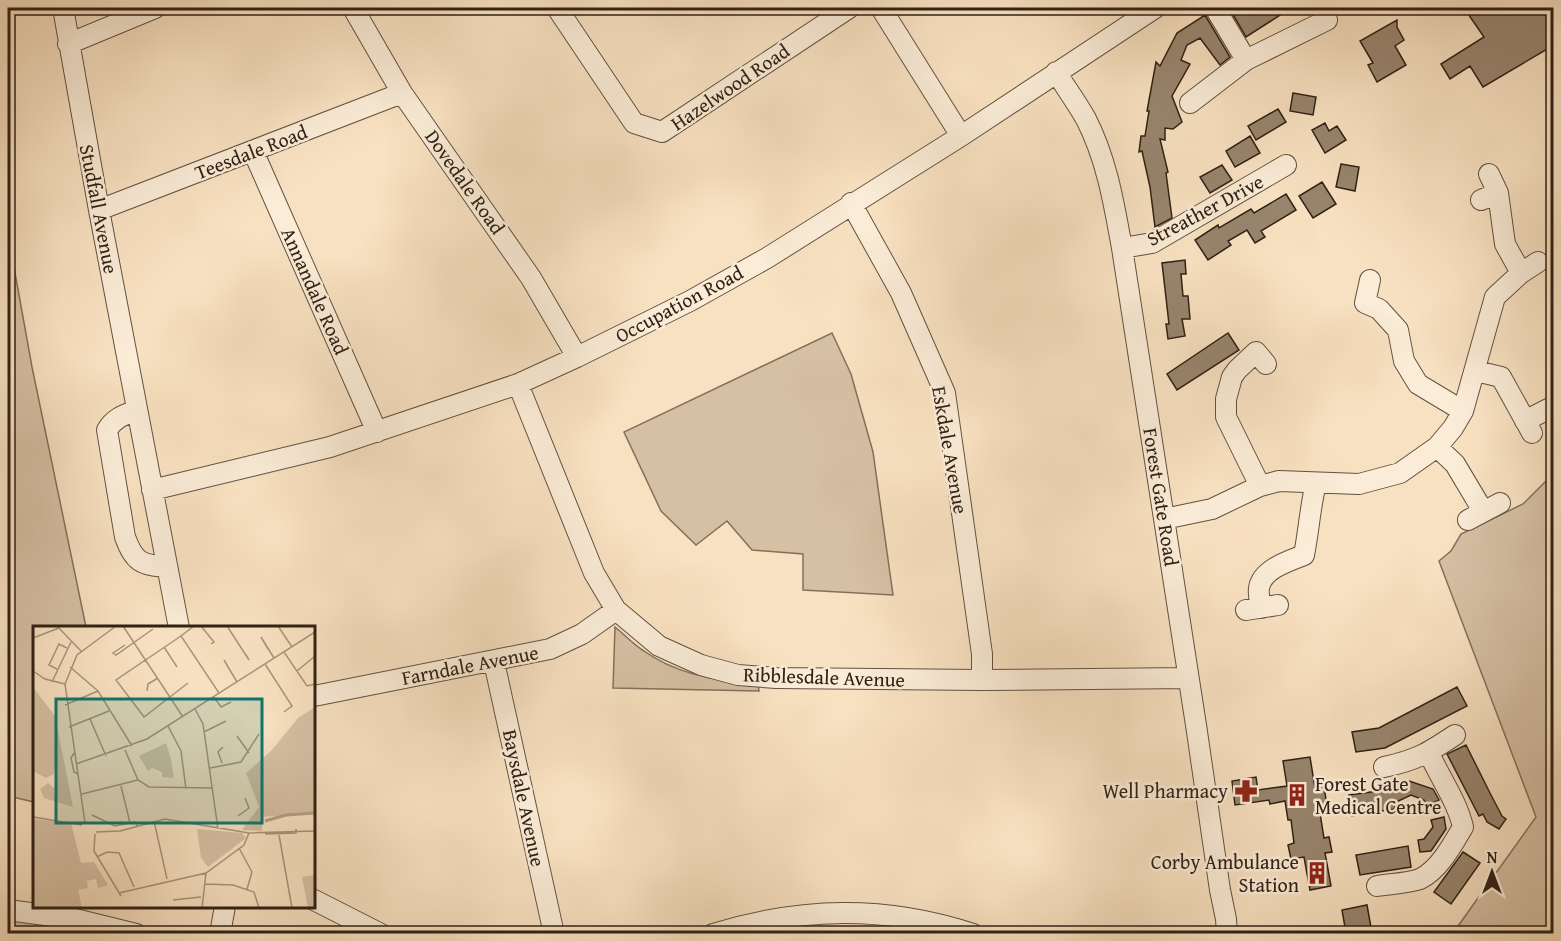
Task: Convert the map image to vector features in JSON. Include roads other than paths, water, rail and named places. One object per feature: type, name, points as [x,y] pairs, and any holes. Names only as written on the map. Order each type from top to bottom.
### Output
[{"type":"street","name":"Studfall Avenue","points":[[63,8],[99,210],[179,626]]},
{"type":"street","points":[[68,44],[155,8]]},
{"type":"street","name":"Dovedale Road","points":[[353,8],[402,93],[531,278],[577,357]]},
{"type":"street","name":"Hazelwood Road","points":[[557,8],[634,123],[662,132],[849,8]]},
{"type":"street","points":[[881,8],[960,136]]},
{"type":"street","name":"Occupation Road","points":[[152,490],[330,447],[518,384],[577,357],[700,296],[767,258],[960,136],[1155,8]]},
{"type":"street","points":[[1215,8],[1246,60]]},
{"type":"street","points":[[1190,103],[1246,60],[1328,20]]},
{"type":"street","name":"Forest Gate Road","points":[[1056,72],[1085,118],[1099,149],[1111,187],[1227,933]]},
{"type":"street","name":"Teesdale Road","points":[[99,210],[402,93]]},
{"type":"street","name":"Annandale Road","points":[[253,151],[376,432]]},
{"type":"street","name":"Streather Drive","points":[[1122,248],[1152,243],[1286,165]]},
{"type":"street","points":[[1490,174],[1490,196],[1505,244],[1521,273]]},
{"type":"street","name":"Eskdale Avenue","points":[[851,203],[901,293],[945,393],[982,654],[982,680]]},
{"type":"street","points":[[1164,519],[1212,509],[1260,486],[1279,481],[1359,484],[1400,473],[1437,447],[1453,428],[1463,411],[1476,371],[1488,318],[1496,297],[1521,273],[1538,262]]},
{"type":"street","points":[[1370,280],[1365,303],[1379,309],[1398,330],[1404,362],[1418,384],[1463,411]]},
{"type":"street","points":[[1260,486],[1226,417],[1226,399],[1232,377],[1256,352],[1266,364]]},
{"type":"street","points":[[1476,371],[1501,377],[1528,427],[1548,409]]},
{"type":"street","name":"Ribblesdale Avenue","points":[[518,384],[594,573],[616,610],[659,646],[701,665],[733,674],[776,678],[982,680],[1188,678]]},
{"type":"street","points":[[137,410],[111,422],[107,430],[125,537],[130,552],[138,561],[152,566],[167,567]]},
{"type":"street","points":[[1437,447],[1455,464],[1484,511]]},
{"type":"street","points":[[1261,608],[1259,589],[1264,577],[1278,566],[1304,555],[1310,527],[1310,508],[1316,483]]},
{"type":"street","name":"Farndale Avenue","points":[[315,696],[494,662],[550,649],[582,634],[616,610]]},
{"type":"street","name":"Baysdale Avenue","points":[[494,662],[554,933]]},
{"type":"street","points":[[1384,767],[1429,753],[1455,735]]},
{"type":"street","points":[[1377,886],[1419,879],[1433,869],[1455,842],[1463,827],[1456,806],[1429,753]]},
{"type":"street","points":[[315,900],[381,933]]},
{"type":"street","points":[[220,933],[225,908]]},
{"type":"street","points":[[8,910],[75,920],[136,933]]},
{"type":"street","points":[[713,933],[739,930],[782,917],[828,912],[883,914],[940,923],[973,933]]},
{"type":"place","name":"Well Pharmacy","points":[[1246,791]]},
{"type":"place","name":"Forest Gate Medical Centre","points":[[1297,795]]},
{"type":"place","name":"Corby Ambulance Station","points":[[1317,873]]}]
